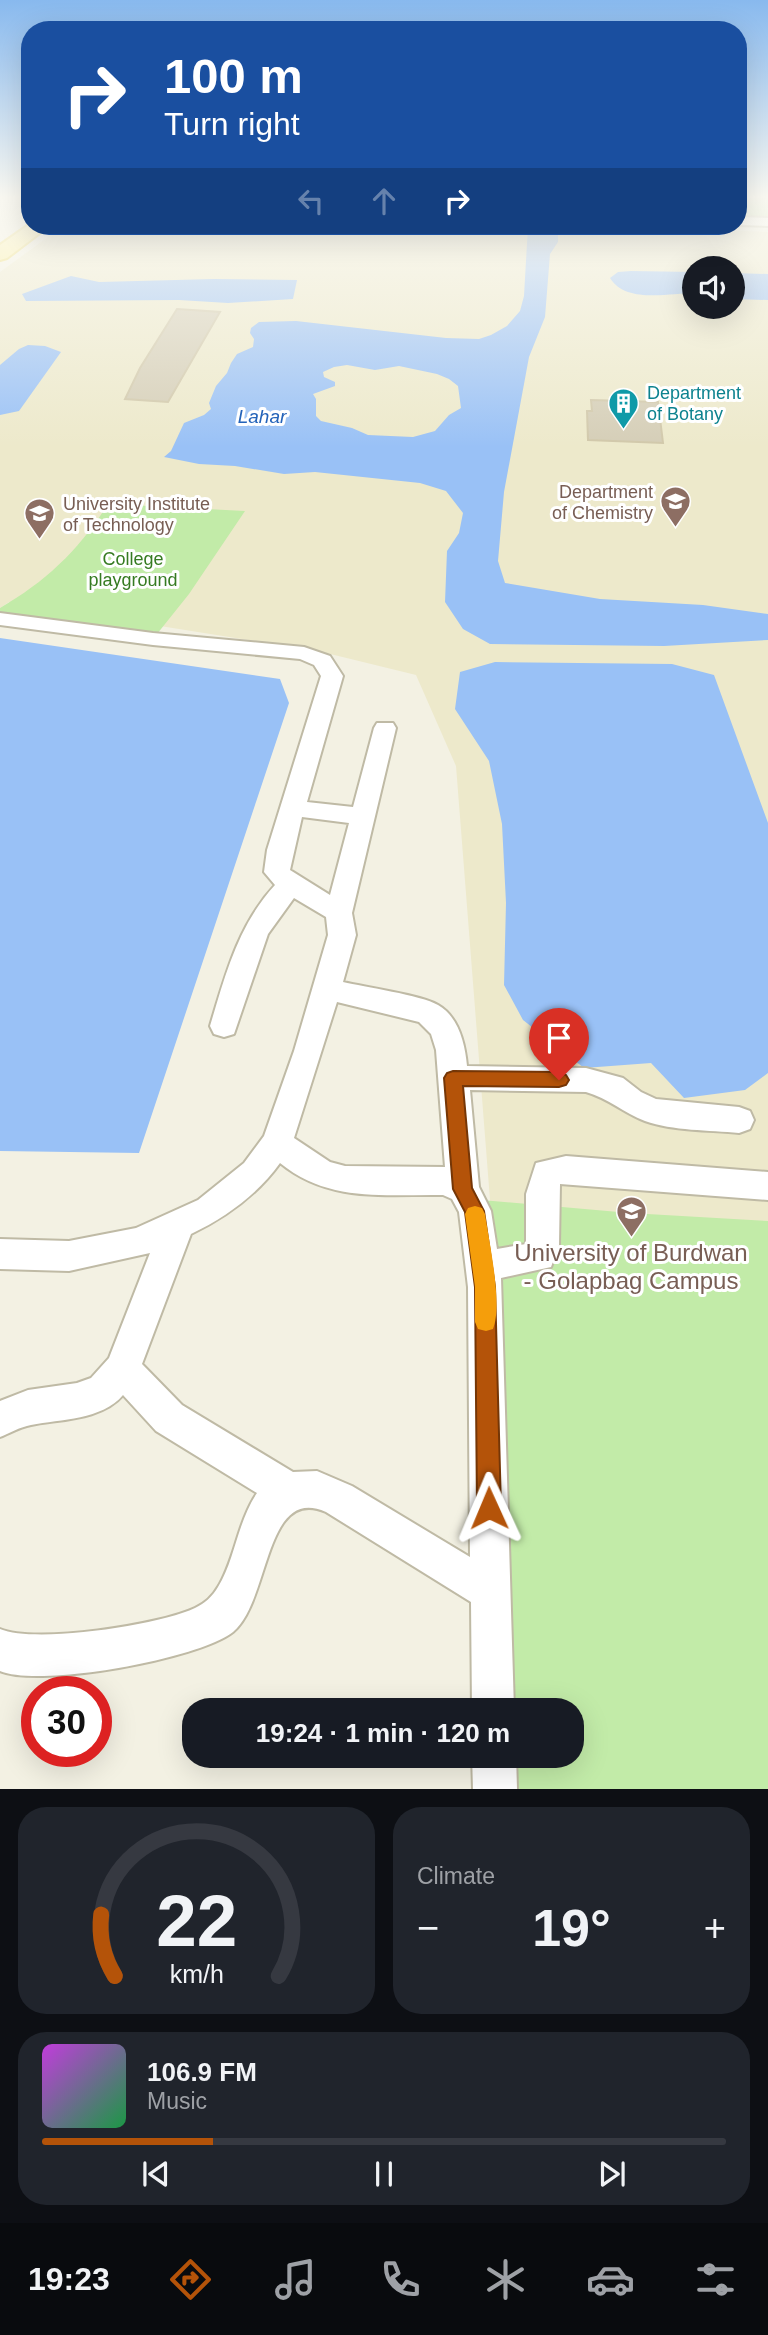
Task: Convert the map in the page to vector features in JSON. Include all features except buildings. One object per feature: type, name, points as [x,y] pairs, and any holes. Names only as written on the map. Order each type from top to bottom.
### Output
[{"type":"street","points":[[0,619],[153,639],[304,653],[322,661],[332,676],[277,872],[290,886],[322,900],[340,913]]},
{"type":"street","points":[[0,1254],[69,1256],[140,1242],[209,1210],[255,1173],[277,1142],[309,1051],[342,935],[340,913],[385,728]]},
{"type":"street","points":[[293,808],[363,817]]},
{"type":"street","points":[[224,1026],[260,921],[270,904],[290,886]]},
{"type":"street","points":[[325,988],[428,1013],[444,1029],[451,1050],[463,1189],[475,1211],[485,1287],[493,1698]]},
{"type":"street","points":[[453,1078],[586,1080],[612,1087],[630,1101],[653,1111],[739,1120]]},
{"type":"street","points":[[277,1142],[313,1168],[345,1180],[446,1181],[463,1189]]},
{"type":"street","points":[[482,1267],[539,1256],[545,1240],[541,1185],[547,1173],[566,1169],[768,1186]]},
{"type":"street","points":[[0,1419],[28,1408],[78,1401],[104,1390],[122,1370],[178,1224]]},
{"type":"street","points":[[122,1370],[169,1418],[287,1490],[312,1488],[339,1499],[490,1591]]},
{"type":"street","points":[[0,1650],[5,1653],[52,1655],[178,1635],[218,1618],[239,1591],[264,1511],[287,1490]]},
{"type":"street","points":[[494,1768],[495,1789]]},
{"type":"shaded area","name":"University of Burdwan - Golapbag Campus","points":[[0,280],[682,280],[682,319],[745,319],[745,280],[768,280],[768,1789],[584,1757],[584,1698],[529,1698],[456,766],[416,675],[318,651],[9,602],[0,608]]},
{"type":"green space","name":"College playground","points":[[129,505],[245,511],[189,594],[153,639],[0,613],[0,608],[46,576],[72,551],[106,507]]},
{"type":"green space","points":[[470,1199],[630,1213],[768,1221],[768,1789],[497,1789],[494,1768],[584,1768],[584,1698],[486,1698]]},
{"type":"water","points":[[59,280],[297,280],[293,299],[228,303],[179,300],[26,301],[22,294]]},
{"type":"water","name":"Lahar","points":[[525,280],[548,280],[545,317],[529,357],[504,492],[498,561],[505,583],[600,599],[703,605],[768,614],[768,640],[664,646],[490,644],[463,629],[445,602],[447,551],[459,533],[463,513],[446,491],[420,483],[315,472],[284,474],[164,457],[171,451],[184,423],[204,415],[211,409],[209,403],[216,386],[237,354],[253,347],[251,328],[259,322],[296,321],[446,338],[479,339],[507,326],[520,311]],"holes":[[[347,365],[375,370],[399,366],[449,379],[458,386],[461,408],[449,415],[435,431],[413,437],[368,435],[352,428],[321,421],[316,416],[316,399],[313,394],[335,386],[335,382],[324,377],[323,372]]]},
{"type":"water","points":[[612,280],[682,280],[682,294],[649,295],[626,291]]},
{"type":"water","points":[[745,280],[768,280],[768,300],[745,299]]},
{"type":"water","points":[[28,345],[45,346],[61,352],[19,411],[0,415],[0,365]]},
{"type":"water","points":[[0,638],[280,679],[289,703],[139,1153],[0,1151]]},
{"type":"water","points":[[495,662],[672,664],[714,675],[768,823],[768,1073],[745,1090],[684,1098],[651,1063],[584,1068],[523,1020],[504,985],[506,903],[502,824],[489,761],[455,709],[460,672]]},
{"type":"slow traffic","points":[[475,1214],[485,1287],[486,1322]]},
{"type":"place","name":"Department of Botany","points":[[624,430]]},
{"type":"place","name":"Department of Chemistry","points":[[676,529]]},
{"type":"place","name":"University Institute of Technology","points":[[40,541]]},
{"type":"place","name":"University of Burdwan - Golapbag Campus","points":[[631,1238]]},
{"type":"route","points":[[489,1508],[485,1287],[475,1211],[463,1189],[453,1078],[559,1080]]}]
